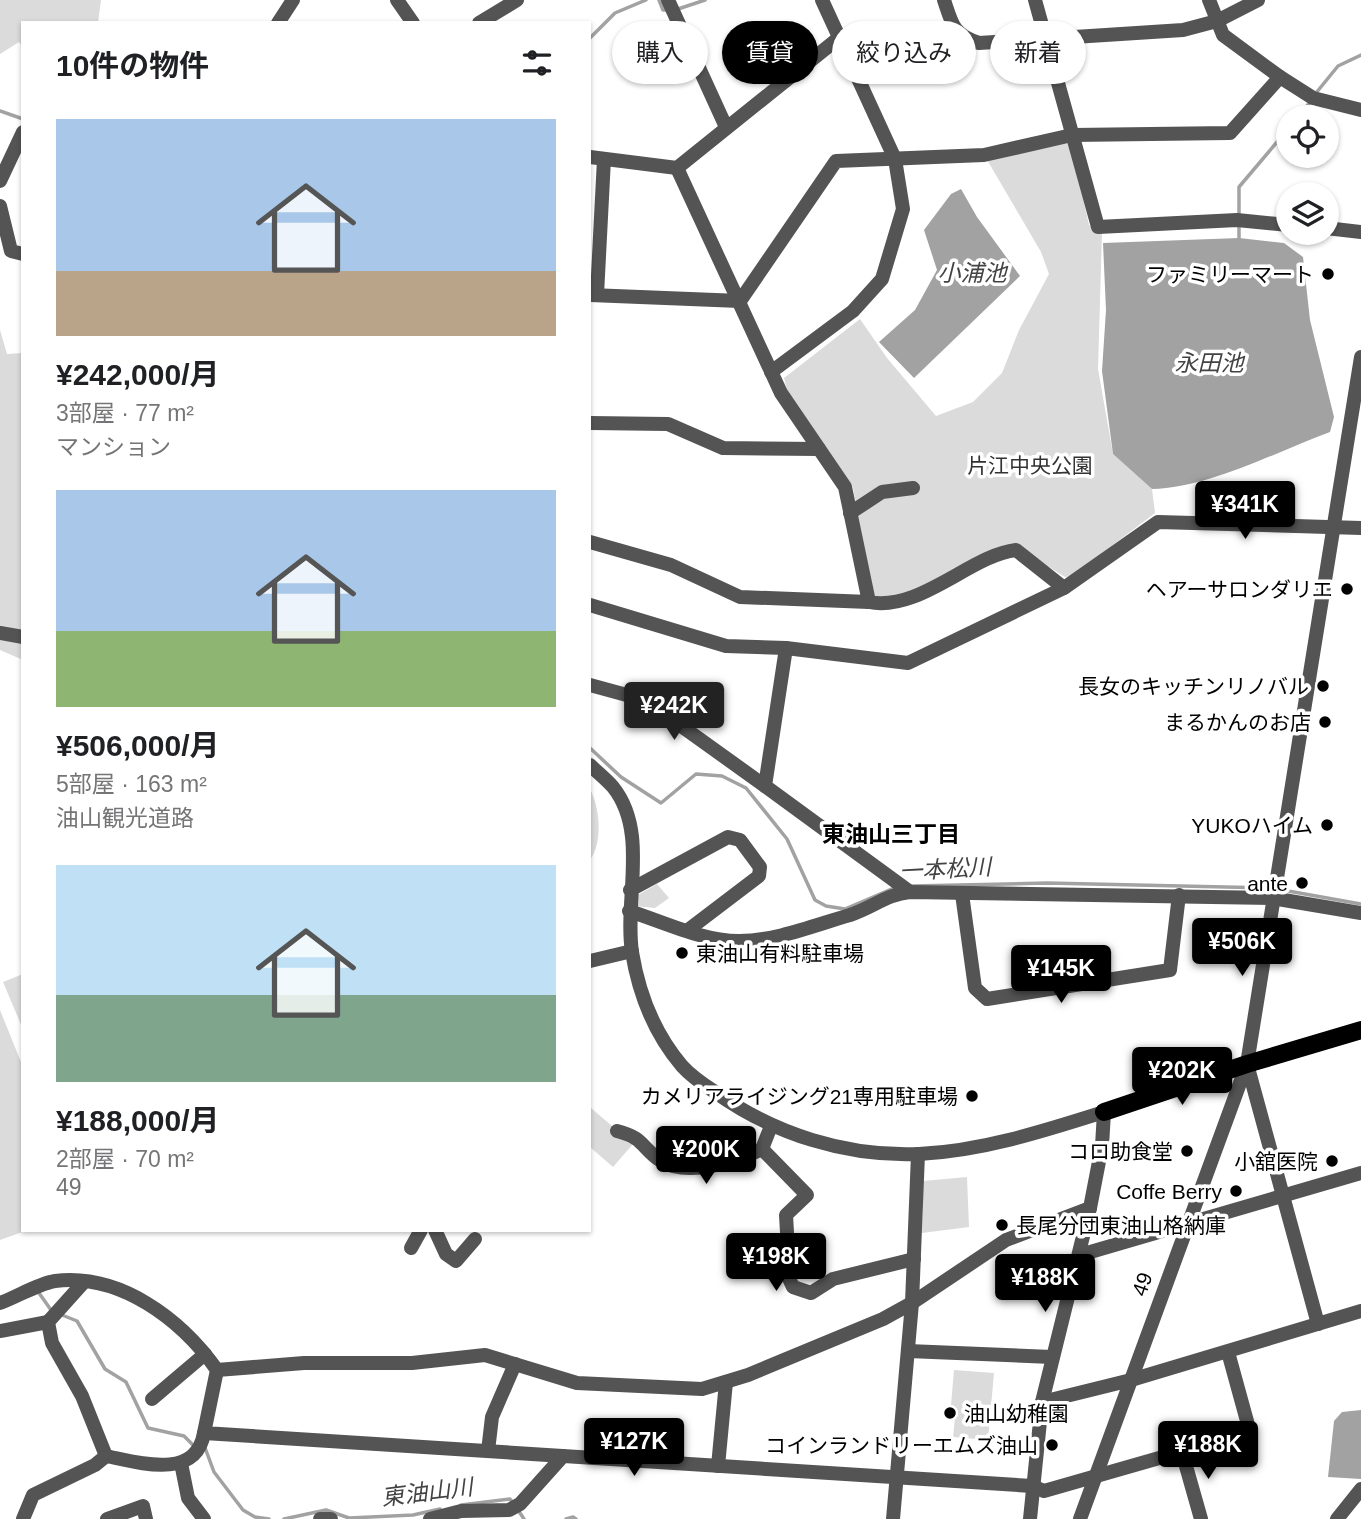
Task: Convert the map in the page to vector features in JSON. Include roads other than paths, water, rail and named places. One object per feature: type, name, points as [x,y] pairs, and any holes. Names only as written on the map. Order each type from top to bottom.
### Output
[{"type":"main road","points":[[1104,1112],[1247,1064],[1361,1030]]},
{"type":"street","points":[[279,21],[293,0]]},
{"type":"street","points":[[397,0],[412,21]]},
{"type":"street","points":[[482,21],[517,0]]},
{"type":"street","points":[[822,0],[832,21]]},
{"type":"street","points":[[944,0],[952,24],[962,38],[979,43],[990,42]]},
{"type":"street","points":[[1035,0],[1041,21]]},
{"type":"street","points":[[1209,0],[1223,35],[1280,78],[1313,97],[1361,110]]},
{"type":"street","points":[[1086,35],[1183,30],[1217,21],[1258,0]]},
{"type":"street","points":[[668,2],[726,127]]},
{"type":"street","points":[[740,301],[594,295],[597,158],[677,168],[832,43]]},
{"type":"street","points":[[740,301],[836,161],[984,155],[1072,135],[1230,133],[1280,78]]},
{"type":"street","points":[[771,372],[853,311],[882,279],[904,209],[895,159],[861,84]]},
{"type":"street","points":[[1058,84],[1098,228],[1237,220],[1276,224]]},
{"type":"street","points":[[2,176],[21,136]]},
{"type":"street","points":[[677,168],[781,393],[845,487],[869,602]]},
{"type":"street","points":[[0,206],[11,251],[21,254]]},
{"type":"street","points":[[1339,230],[1361,232]]},
{"type":"street","points":[[1318,1324],[1247,1064],[1272,898],[1336,526],[1355,442],[1361,357]]},
{"type":"street","points":[[591,422],[668,424],[723,447],[818,449]]},
{"type":"street","points":[[850,513],[882,492],[913,488]]},
{"type":"street","points":[[591,605],[726,646],[786,648],[908,663],[1065,588],[1158,522],[1361,528]]},
{"type":"street","points":[[591,542],[671,565],[740,597],[879,604],[911,598],[1016,550],[1065,588]]},
{"type":"street","points":[[0,633],[21,637]]},
{"type":"street","points":[[765,786],[786,648]]},
{"type":"street","points":[[591,685],[645,700],[909,891]]},
{"type":"street","points":[[591,766],[614,788],[630,820],[633,859],[629,911],[632,951],[645,1007],[661,1038],[684,1068],[732,1105],[771,1126],[838,1147],[918,1154],[978,1147],[1104,1112],[1102,1146],[1080,1255],[1042,1402],[1030,1519]]},
{"type":"street","points":[[630,890],[728,837],[740,840],[760,867],[759,876],[688,930]]},
{"type":"street","points":[[629,911],[688,930],[739,941],[858,912],[893,893],[909,891],[1272,898],[1361,913]]},
{"type":"street","points":[[961,894],[975,988],[987,999],[1170,970],[1179,895]]},
{"type":"street","points":[[591,961],[632,951]]},
{"type":"street","name":"49","points":[[1080,1519],[1185,1224],[1247,1064]]},
{"type":"street","points":[[762,1149],[771,1126]]},
{"type":"street","points":[[617,1131],[636,1136],[662,1162],[702,1169],[762,1149]]},
{"type":"street","points":[[762,1149],[807,1195],[786,1216],[788,1250],[781,1261],[793,1287],[811,1293],[833,1279],[914,1259]]},
{"type":"street","points":[[893,1519],[912,1303],[918,1154]]},
{"type":"street","points":[[1080,1255],[1361,1173]]},
{"type":"street","points":[[216,1370],[304,1363],[412,1363],[485,1355],[577,1383],[702,1389],[858,1329],[912,1303],[1006,1240],[1090,1208]]},
{"type":"street","points":[[411,1248],[420,1232]]},
{"type":"street","points":[[436,1232],[446,1254],[456,1261],[475,1239]]},
{"type":"street","points":[[0,1303],[54,1281],[99,1281],[130,1294],[197,1342],[216,1370],[201,1449],[185,1463],[145,1465],[106,1455]]},
{"type":"street","points":[[0,1331],[49,1321],[83,1283]]},
{"type":"street","points":[[1042,1402],[1131,1380],[1361,1311]]},
{"type":"street","points":[[49,1321],[52,1343],[82,1396],[106,1455]]},
{"type":"street","points":[[908,1351],[1052,1357]]},
{"type":"street","points":[[204,1433],[1032,1486],[1044,1491],[1250,1432],[1228,1352]]},
{"type":"street","points":[[152,1399],[205,1354]]},
{"type":"street","points":[[488,1451],[492,1417],[515,1364]]},
{"type":"street","points":[[718,1466],[726,1382]]},
{"type":"street","points":[[1182,1452],[1201,1519]]},
{"type":"street","points":[[28,1518],[33,1495],[95,1465],[106,1455]]},
{"type":"street","points":[[430,1519],[461,1511],[515,1507],[563,1456]]},
{"type":"street","points":[[181,1463],[188,1498],[204,1519]]},
{"type":"street","points":[[1337,1519],[1361,1489]]},
{"type":"street","points":[[107,1519],[143,1506],[146,1519]]},
{"type":"street","points":[[320,1519],[331,1519]]},
{"type":"water","name":"小浦池","points":[[961,189],[977,217],[1020,276],[914,378],[879,342],[915,310],[937,270],[924,230],[951,194]]},
{"type":"water","name":"永田池","points":[[1239,238],[1287,245],[1303,257],[1310,320],[1334,417],[1330,432],[1219,476],[1174,487],[1152,489],[1113,454],[1102,371],[1106,310],[1103,243]]},
{"type":"water","points":[[1361,1410],[1361,1479],[1328,1477],[1334,1421],[1342,1412]]},
{"type":"waterway","points":[[591,37],[615,13],[646,0]]},
{"type":"waterway","points":[[659,0],[663,10],[668,10]]},
{"type":"waterway","points":[[675,10],[705,0]]},
{"type":"waterway","points":[[1316,93],[1338,66],[1361,55]]},
{"type":"waterway","points":[[0,111],[21,118]]},
{"type":"waterway","points":[[1239,215],[1239,187],[1276,143]]},
{"type":"waterway","points":[[1239,223],[1239,238]]},
{"type":"waterway","name":"一本松川","points":[[591,749],[621,777],[661,803],[696,774],[722,776],[746,788],[787,839],[815,900],[826,906],[845,909],[894,888]]},
{"type":"waterway","name":"一本松川","points":[[912,886],[1047,883],[1270,888]]},
{"type":"waterway","name":"一本松川","points":[[1277,889],[1361,904]]},
{"type":"waterway","name":"東油山川","points":[[39,1293],[51,1310]]},
{"type":"waterway","name":"東油山川","points":[[62,1315],[77,1321],[105,1369],[126,1382],[148,1428],[184,1436],[194,1446]]},
{"type":"waterway","name":"東油山川","points":[[204,1445],[214,1472],[243,1510],[255,1517],[269,1519]]},
{"type":"waterway","name":"東油山川","points":[[461,1505],[510,1499],[514,1504]]},
{"type":"waterway","name":"東油山川","points":[[284,1519],[326,1510],[349,1518],[413,1515],[440,1509]]},
{"type":"waterway","name":"東油山川","points":[[518,1510],[524,1519]]},
{"type":"waterway","name":"東油山川","points":[[566,1519],[576,1519]]},
{"type":"place","name":"ファミリーマート","points":[[1328,274]]},
{"type":"place","name":"ヘアーサロンダリエ","points":[[1347,589]]},
{"type":"place","name":"長女のキッチンリノバル","points":[[1323,686]]},
{"type":"place","name":"まるかんのお店","points":[[1325,722]]},
{"type":"place","name":"YUKOハイム","points":[[1327,825]]},
{"type":"place","name":"ante","points":[[1302,883]]},
{"type":"place","name":"東油山有料駐車場","points":[[682,953]]},
{"type":"place","name":"カメリアライジング21専用駐車場","points":[[972,1096]]},
{"type":"place","name":"コロ助食堂","points":[[1187,1151]]},
{"type":"place","name":"小舘医院","points":[[1332,1161]]},
{"type":"place","name":"Coffe Berry","points":[[1236,1191]]},
{"type":"place","name":"長尾分団東油山格納庫","points":[[1002,1225]]},
{"type":"place","name":"油山幼稚園","points":[[950,1413]]},
{"type":"place","name":"コインランドリーエムズ油山","points":[[1052,1445]]},
{"type":"district","name":"東油山三丁目","points":[[891,834]]},
{"type":"park label","name":"片江中央公園","points":[[1030,465]]}]
